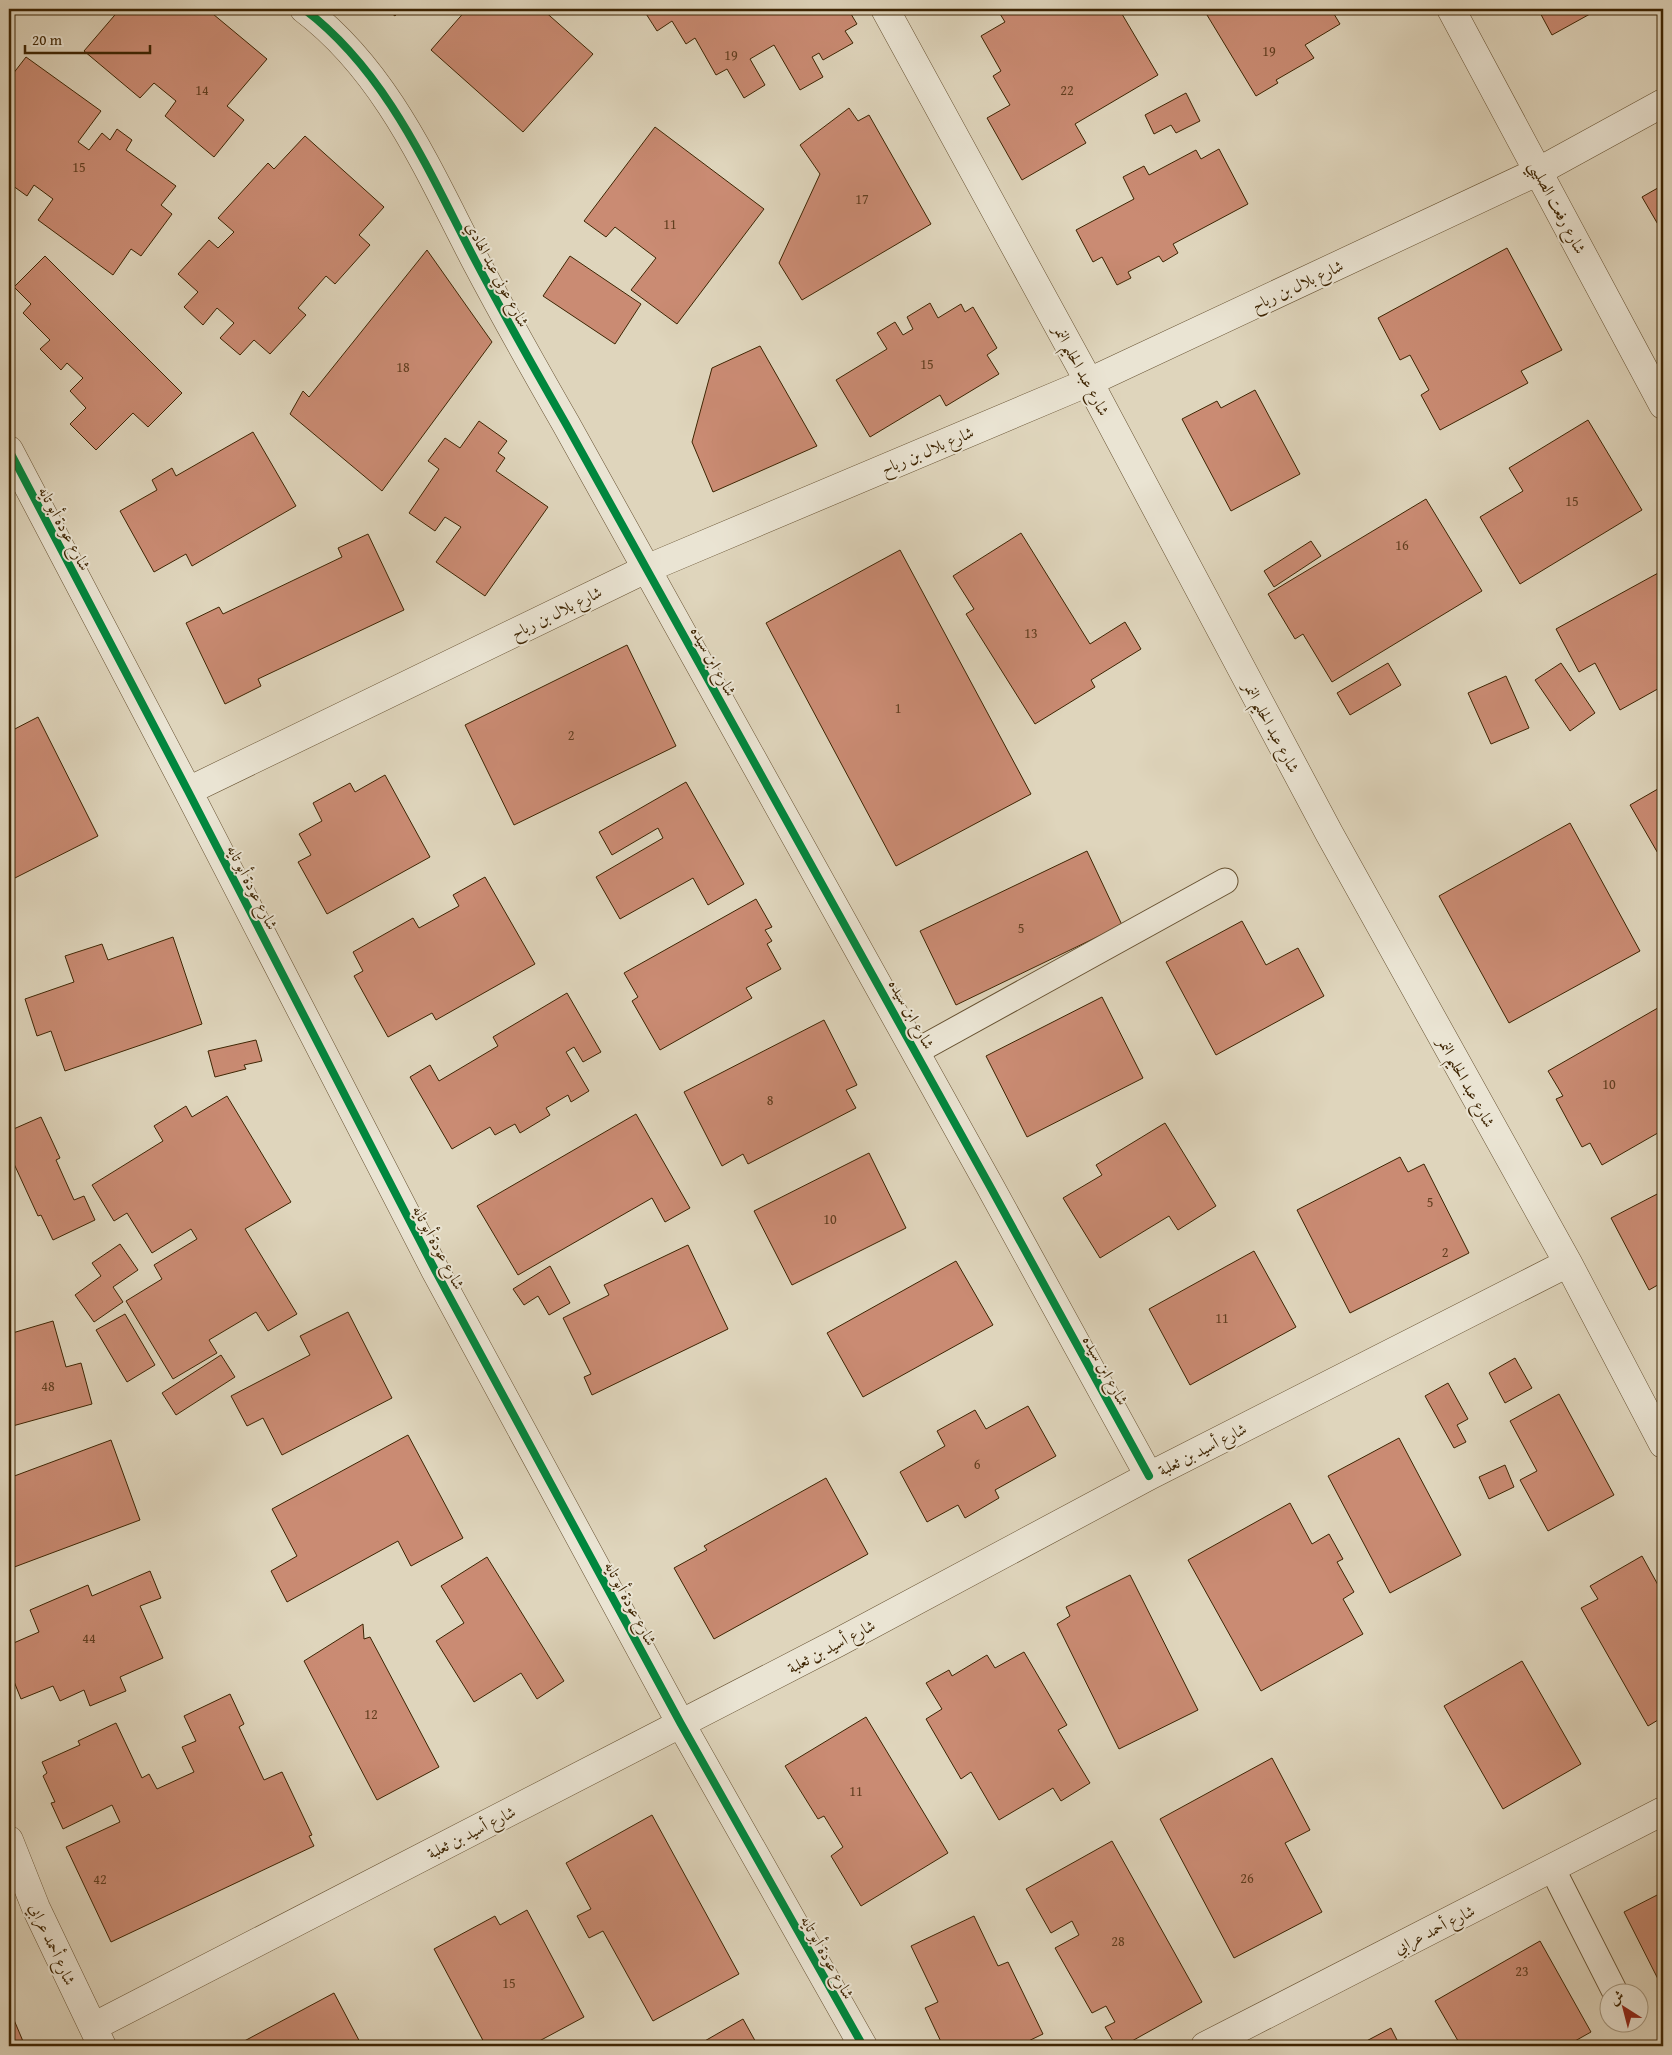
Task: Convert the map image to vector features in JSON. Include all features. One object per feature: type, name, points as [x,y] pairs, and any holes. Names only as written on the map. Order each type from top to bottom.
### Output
[{"type":"street","name":"شارع عوني عبد الهادي","points":[[304,9],[322,23],[375,80],[404,123],[492,292],[646,569]]},
{"type":"street","name":"شارع عبد الحليم النمر","points":[[885,9],[1089,382],[1328,833],[1568,1263],[1663,1444]]},
{"type":"street","name":"شارع رفعت الصليبي","points":[[1451,9],[1663,405]]},
{"type":"street","name":"شارع بلال بن رباح","points":[[188,791],[646,569],[1089,382],[1539,171],[1663,103]]},
{"type":"street","name":"شارع عودة أبو تايه","points":[[9,450],[188,791],[435,1270],[682,1724],[863,2046]]},
{"type":"street","name":"شارع ابن سيده","points":[[646,569],[917,1051],[1149,1476]]},
{"type":"street","name":"شارع أسيد بن ثعلبة","points":[[98,2037],[1149,1476],[1568,1263]]},
{"type":"street","name":"شارع أحمد عرابي","points":[[1205,2046],[1663,1810]]},
{"type":"street","name":"شارع أحمد عرابي","points":[[9,1840],[36,1908],[98,2037]]},
{"type":"lane","points":[[917,1051],[1225,881]]},
{"type":"lane","points":[[1552,1868],[1610,1982]]},
{"type":"building","points":[[120,9],[207,9],[267,59],[227,106],[244,120],[214,157],[165,116],[176,101],[154,83],[140,98],[84,51]]},
{"type":"building","points":[[386,9],[401,9],[395,16]]},
{"type":"building","points":[[467,9],[542,9],[593,54],[523,132],[431,50]]},
{"type":"building","points":[[643,9],[848,9],[857,24],[845,31],[853,43],[823,60],[819,53],[812,57],[823,77],[800,90],[774,45],[750,59],[765,85],[744,98],[727,69],[716,75],[695,38],[686,44],[672,21],[657,31]]},
{"type":"building","points":[[997,9],[1119,9],[1158,75],[1075,124],[1086,143],[1022,180],[987,118],[1010,105],[993,76],[1001,71],[981,36],[1005,22]]},
{"type":"building","points":[[1216,9],[1225,9],[1226,12],[1231,9],[1331,9],[1340,24],[1305,45],[1314,58],[1276,80],[1278,83],[1256,96],[1207,15]]},
{"type":"building","points":[[1538,9],[1599,9],[1552,35]]},
{"type":"building","points":[[26,57],[101,111],[78,142],[89,150],[102,133],[110,140],[117,129],[132,140],[126,150],[176,186],[161,205],[172,214],[141,256],[131,249],[113,275],[38,220],[53,199],[34,185],[27,196],[9,183],[9,79]]},
{"type":"building","points":[[1186,93],[1200,121],[1176,133],[1171,125],[1154,134],[1145,115]]},
{"type":"building","points":[[849,108],[858,121],[869,115],[931,224],[802,300],[779,263],[820,174],[800,145]]},
{"type":"building","points":[[655,127],[764,209],[677,324],[631,290],[656,258],[615,227],[606,237],[584,221]]},
{"type":"building","points":[[305,136],[384,207],[359,235],[370,245],[335,284],[326,276],[298,308],[306,315],[270,354],[254,340],[240,355],[220,338],[234,323],[217,308],[203,325],[184,307],[198,292],[178,274],[209,240],[218,248],[234,232],[218,218],[268,163],[274,169]]},
{"type":"building","points":[[1219,149],[1248,204],[1173,244],[1178,253],[1163,262],[1159,256],[1128,272],[1131,278],[1117,285],[1102,257],[1093,262],[1076,230],[1134,199],[1123,177],[1144,166],[1149,175],[1196,150],[1201,159]]},
{"type":"building","points":[[1663,185],[1663,233],[1642,197]]},
{"type":"building","points":[[1507,248],[1562,350],[1521,371],[1528,383],[1440,430],[1421,395],[1429,390],[1410,355],[1400,360],[1378,318]]},
{"type":"building","points":[[427,250],[492,342],[382,491],[290,414],[303,391],[309,397]]},
{"type":"building","points":[[45,256],[182,393],[148,427],[133,413],[96,450],[70,424],[86,408],[70,391],[83,378],[67,363],[61,370],[40,349],[50,340],[23,313],[31,304],[14,287]]},
{"type":"building","points":[[570,256],[641,304],[615,344],[543,296]]},
{"type":"building","points":[[930,303],[938,318],[961,304],[965,312],[973,307],[997,348],[987,355],[999,374],[946,406],[940,395],[870,437],[836,380],[887,349],[877,333],[895,322],[903,335],[913,329],[907,317]]},
{"type":"building","points":[[760,346],[817,446],[713,492],[692,442],[712,368]]},
{"type":"building","points":[[1255,390],[1300,474],[1231,511],[1182,419],[1217,401],[1221,408]]},
{"type":"building","points":[[1588,420],[1642,510],[1520,584],[1480,517],[1523,491],[1509,468]]},
{"type":"building","points":[[479,421],[507,441],[498,453],[505,458],[496,471],[548,507],[485,596],[436,562],[461,527],[445,517],[435,531],[409,513],[439,469],[428,461],[445,438],[460,448]]},
{"type":"building","points":[[253,432],[296,506],[192,566],[186,554],[154,572],[120,511],[157,490],[152,480],[172,468],[176,476]]},
{"type":"building","points":[[1426,499],[1482,591],[1332,682],[1303,634],[1295,639],[1268,594]]},
{"type":"building","points":[[1021,533],[1090,644],[1125,622],[1141,649],[1091,680],[1095,687],[1035,724],[966,614],[974,609],[953,576]]},
{"type":"building","points":[[368,534],[404,610],[258,679],[261,686],[225,704],[186,623],[219,607],[223,614],[342,557],[338,548]]},
{"type":"building","points":[[1311,541],[1321,556],[1274,587],[1264,571]]},
{"type":"building","points":[[900,550],[1031,794],[896,866],[766,623]]},
{"type":"building","points":[[1660,572],[1663,578],[1663,686],[1620,710],[1595,663],[1579,672],[1556,629]]},
{"type":"building","points":[[627,645],[676,746],[514,825],[465,725]]},
{"type":"building","points":[[1388,663],[1401,685],[1350,715],[1337,693]]},
{"type":"building","points":[[1561,663],[1595,713],[1570,731],[1535,680]]},
{"type":"building","points":[[1506,676],[1529,728],[1491,744],[1468,693]]},
{"type":"building","points":[[38,717],[98,836],[9,881],[9,732]]},
{"type":"building","points":[[385,775],[430,857],[327,914],[298,862],[311,855],[299,834],[322,821],[313,803],[350,783],[355,792]]},
{"type":"building","points":[[686,782],[744,884],[708,905],[693,878],[620,919],[596,877],[663,838],[658,828],[612,855],[599,832]]},
{"type":"building","points":[[1663,786],[1663,862],[1630,805]]},
{"type":"building","points":[[1570,823],[1640,951],[1509,1023],[1439,896]]},
{"type":"building","points":[[1087,851],[1122,925],[956,1005],[920,931]]},
{"type":"building","points":[[485,877],[535,964],[436,1020],[432,1013],[388,1037],[354,976],[363,971],[353,952],[413,918],[419,928],[459,906],[453,895]]},
{"type":"building","points":[[756,899],[772,927],[765,930],[772,941],[767,944],[781,969],[746,988],[752,998],[660,1050],[632,1001],[638,997],[624,973]]},
{"type":"building","points":[[1242,921],[1266,965],[1298,948],[1324,996],[1216,1055],[1166,962]]},
{"type":"building","points":[[173,937],[202,1024],[65,1071],[51,1031],[37,1036],[25,999],[74,982],[65,956],[102,944],[108,960]]},
{"type":"building","points":[[567,993],[601,1052],[583,1062],[574,1047],[566,1052],[589,1091],[571,1102],[568,1095],[546,1108],[550,1115],[520,1133],[515,1124],[495,1135],[490,1127],[452,1149],[410,1077],[430,1065],[439,1081],[498,1046],[493,1037]]},
{"type":"building","points":[[1102,997],[1143,1078],[1027,1137],[986,1056]]},
{"type":"building","points":[[1663,1005],[1663,1130],[1602,1165],[1590,1143],[1582,1147],[1556,1099],[1563,1096],[1548,1071]]},
{"type":"building","points":[[824,1020],[857,1085],[846,1090],[856,1108],[748,1164],[743,1154],[722,1166],[684,1092]]},
{"type":"building","points":[[256,1040],[262,1061],[244,1065],[246,1069],[215,1077],[208,1051]]},
{"type":"building","points":[[227,1096],[291,1202],[245,1229],[297,1314],[268,1331],[256,1312],[209,1340],[217,1353],[173,1379],[126,1301],[162,1279],[154,1265],[197,1239],[191,1229],[152,1253],[127,1213],[114,1221],[92,1185],[163,1141],[154,1126],[186,1106],[192,1117]]},
{"type":"building","points":[[636,1114],[690,1208],[665,1222],[652,1198],[518,1275],[477,1206]]},
{"type":"building","points":[[41,1117],[60,1158],[56,1160],[74,1200],[84,1196],[95,1220],[53,1240],[41,1215],[38,1216],[9,1153],[9,1131]]},
{"type":"building","points":[[1165,1123],[1216,1206],[1178,1230],[1169,1216],[1100,1258],[1063,1198],[1102,1175],[1096,1165]]},
{"type":"building","points":[[869,1153],[906,1228],[792,1285],[754,1211]]},
{"type":"building","points":[[1400,1157],[1408,1172],[1424,1164],[1469,1253],[1350,1313],[1297,1210]]},
{"type":"building","points":[[1663,1191],[1663,1282],[1649,1290],[1611,1218]]},
{"type":"building","points":[[120,1244],[138,1270],[113,1287],[123,1302],[94,1322],[75,1295],[101,1276],[92,1263]]},
{"type":"building","points":[[688,1245],[728,1329],[592,1395],[584,1377],[591,1374],[563,1318],[609,1295],[604,1285]]},
{"type":"building","points":[[1254,1251],[1296,1327],[1190,1385],[1149,1309]]},
{"type":"building","points":[[956,1261],[993,1325],[863,1397],[827,1333]]},
{"type":"building","points":[[550,1266],[570,1303],[549,1315],[538,1296],[524,1305],[513,1289]]},
{"type":"building","points":[[348,1312],[392,1398],[282,1455],[263,1418],[247,1426],[231,1396],[310,1355],[300,1336]]},
{"type":"building","points":[[125,1314],[155,1365],[127,1382],[96,1330]]},
{"type":"building","points":[[53,1321],[66,1367],[81,1363],[92,1404],[9,1427],[9,1334]]},
{"type":"building","points":[[221,1355],[235,1377],[176,1415],[162,1393]]},
{"type":"building","points":[[1515,1358],[1532,1388],[1505,1403],[1489,1373]]},
{"type":"building","points":[[1448,1383],[1468,1419],[1457,1425],[1466,1442],[1454,1448],[1425,1396]]},
{"type":"building","points":[[1559,1394],[1614,1495],[1548,1531],[1520,1480],[1537,1471],[1510,1421]]},
{"type":"building","points":[[1028,1406],[1056,1456],[995,1490],[999,1498],[965,1518],[958,1505],[927,1522],[900,1472],[945,1446],[937,1431],[975,1410],[986,1429]]},
{"type":"building","points":[[408,1435],[463,1538],[411,1566],[398,1541],[287,1602],[271,1571],[297,1556],[272,1509]]},
{"type":"building","points":[[1399,1438],[1461,1555],[1390,1593],[1328,1476]]},
{"type":"building","points":[[111,1440],[140,1520],[9,1569],[9,1478]]},
{"type":"building","points":[[1505,1465],[1514,1487],[1489,1499],[1479,1477]]},
{"type":"building","points":[[826,1478],[868,1554],[714,1639],[674,1568],[707,1550],[704,1546]]},
{"type":"building","points":[[1290,1503],[1312,1544],[1329,1534],[1343,1559],[1337,1562],[1354,1592],[1343,1599],[1363,1634],[1261,1691],[1188,1560]]},
{"type":"building","points":[[1642,1556],[1663,1594],[1663,1717],[1648,1726],[1581,1608],[1598,1599],[1590,1586]]},
{"type":"building","points":[[487,1557],[564,1681],[537,1699],[521,1673],[474,1702],[436,1641],[464,1623],[441,1586]]},
{"type":"building","points":[[150,1571],[161,1598],[140,1606],[163,1658],[120,1677],[126,1691],[90,1706],[84,1690],[60,1701],[53,1686],[21,1699],[9,1669],[9,1645],[39,1632],[30,1610],[88,1585],[92,1596]]},
{"type":"building","points":[[1130,1575],[1198,1710],[1119,1749],[1057,1624],[1070,1616],[1066,1607]]},
{"type":"building","points":[[363,1624],[364,1639],[370,1637],[439,1767],[377,1800],[304,1661]]},
{"type":"building","points":[[1024,1652],[1067,1725],[1058,1730],[1090,1783],[1061,1801],[1053,1788],[999,1820],[971,1772],[961,1779],[926,1719],[942,1709],[926,1683],[949,1670],[952,1676],[987,1655],[995,1668]]},
{"type":"building","points":[[1522,1661],[1581,1764],[1503,1809],[1444,1706]]},
{"type":"building","points":[[230,1694],[244,1724],[239,1727],[264,1780],[282,1772],[312,1835],[309,1836],[314,1846],[111,1942],[66,1847],[120,1822],[112,1805],[63,1829],[51,1803],[55,1802],[43,1776],[47,1773],[42,1762],[80,1745],[78,1741],[116,1723],[142,1778],[149,1774],[157,1789],[194,1772],[182,1747],[196,1741],[184,1716]]},
{"type":"building","points":[[866,1717],[948,1853],[861,1906],[831,1856],[843,1847],[824,1816],[818,1819],[785,1766]]},
{"type":"building","points":[[1272,1758],[1310,1830],[1285,1843],[1322,1912],[1234,1958],[1160,1819]]},
{"type":"building","points":[[652,1815],[739,1974],[653,2021],[603,1931],[589,1938],[577,1916],[591,1909],[566,1863]]},
{"type":"building","points":[[1112,1841],[1202,2002],[1123,2046],[1116,2046],[1105,2027],[1115,2022],[1106,2006],[1092,2013],[1055,1948],[1079,1935],[1072,1921],[1051,1933],[1026,1889]]},
{"type":"building","points":[[1663,1892],[1663,1984],[1661,1985],[1624,1912]]},
{"type":"building","points":[[527,1910],[584,2017],[530,2046],[486,2046],[434,1949],[495,1916],[500,1925]]},
{"type":"building","points":[[974,1916],[998,1966],[1008,1962],[1043,2034],[1018,2046],[943,2046],[925,2008],[938,2002],[911,1946]]},
{"type":"building","points":[[1540,1941],[1591,2032],[1566,2046],[1461,2046],[1435,2001]]},
{"type":"building","points":[[334,1993],[362,2046],[235,2046]]},
{"type":"building","points":[[9,2008],[25,2046],[9,2046]]},
{"type":"building","points":[[743,2019],[758,2046],[696,2046]]},
{"type":"building","points":[[1391,2028],[1400,2046],[1357,2046]]},
{"type":"cycle path","points":[[304,9],[333,34],[359,62],[403,124],[508,322],[859,949],[1149,1476]]},
{"type":"cycle path","points":[[9,450],[188,791],[435,1270],[681,1724],[863,2046]]}]
